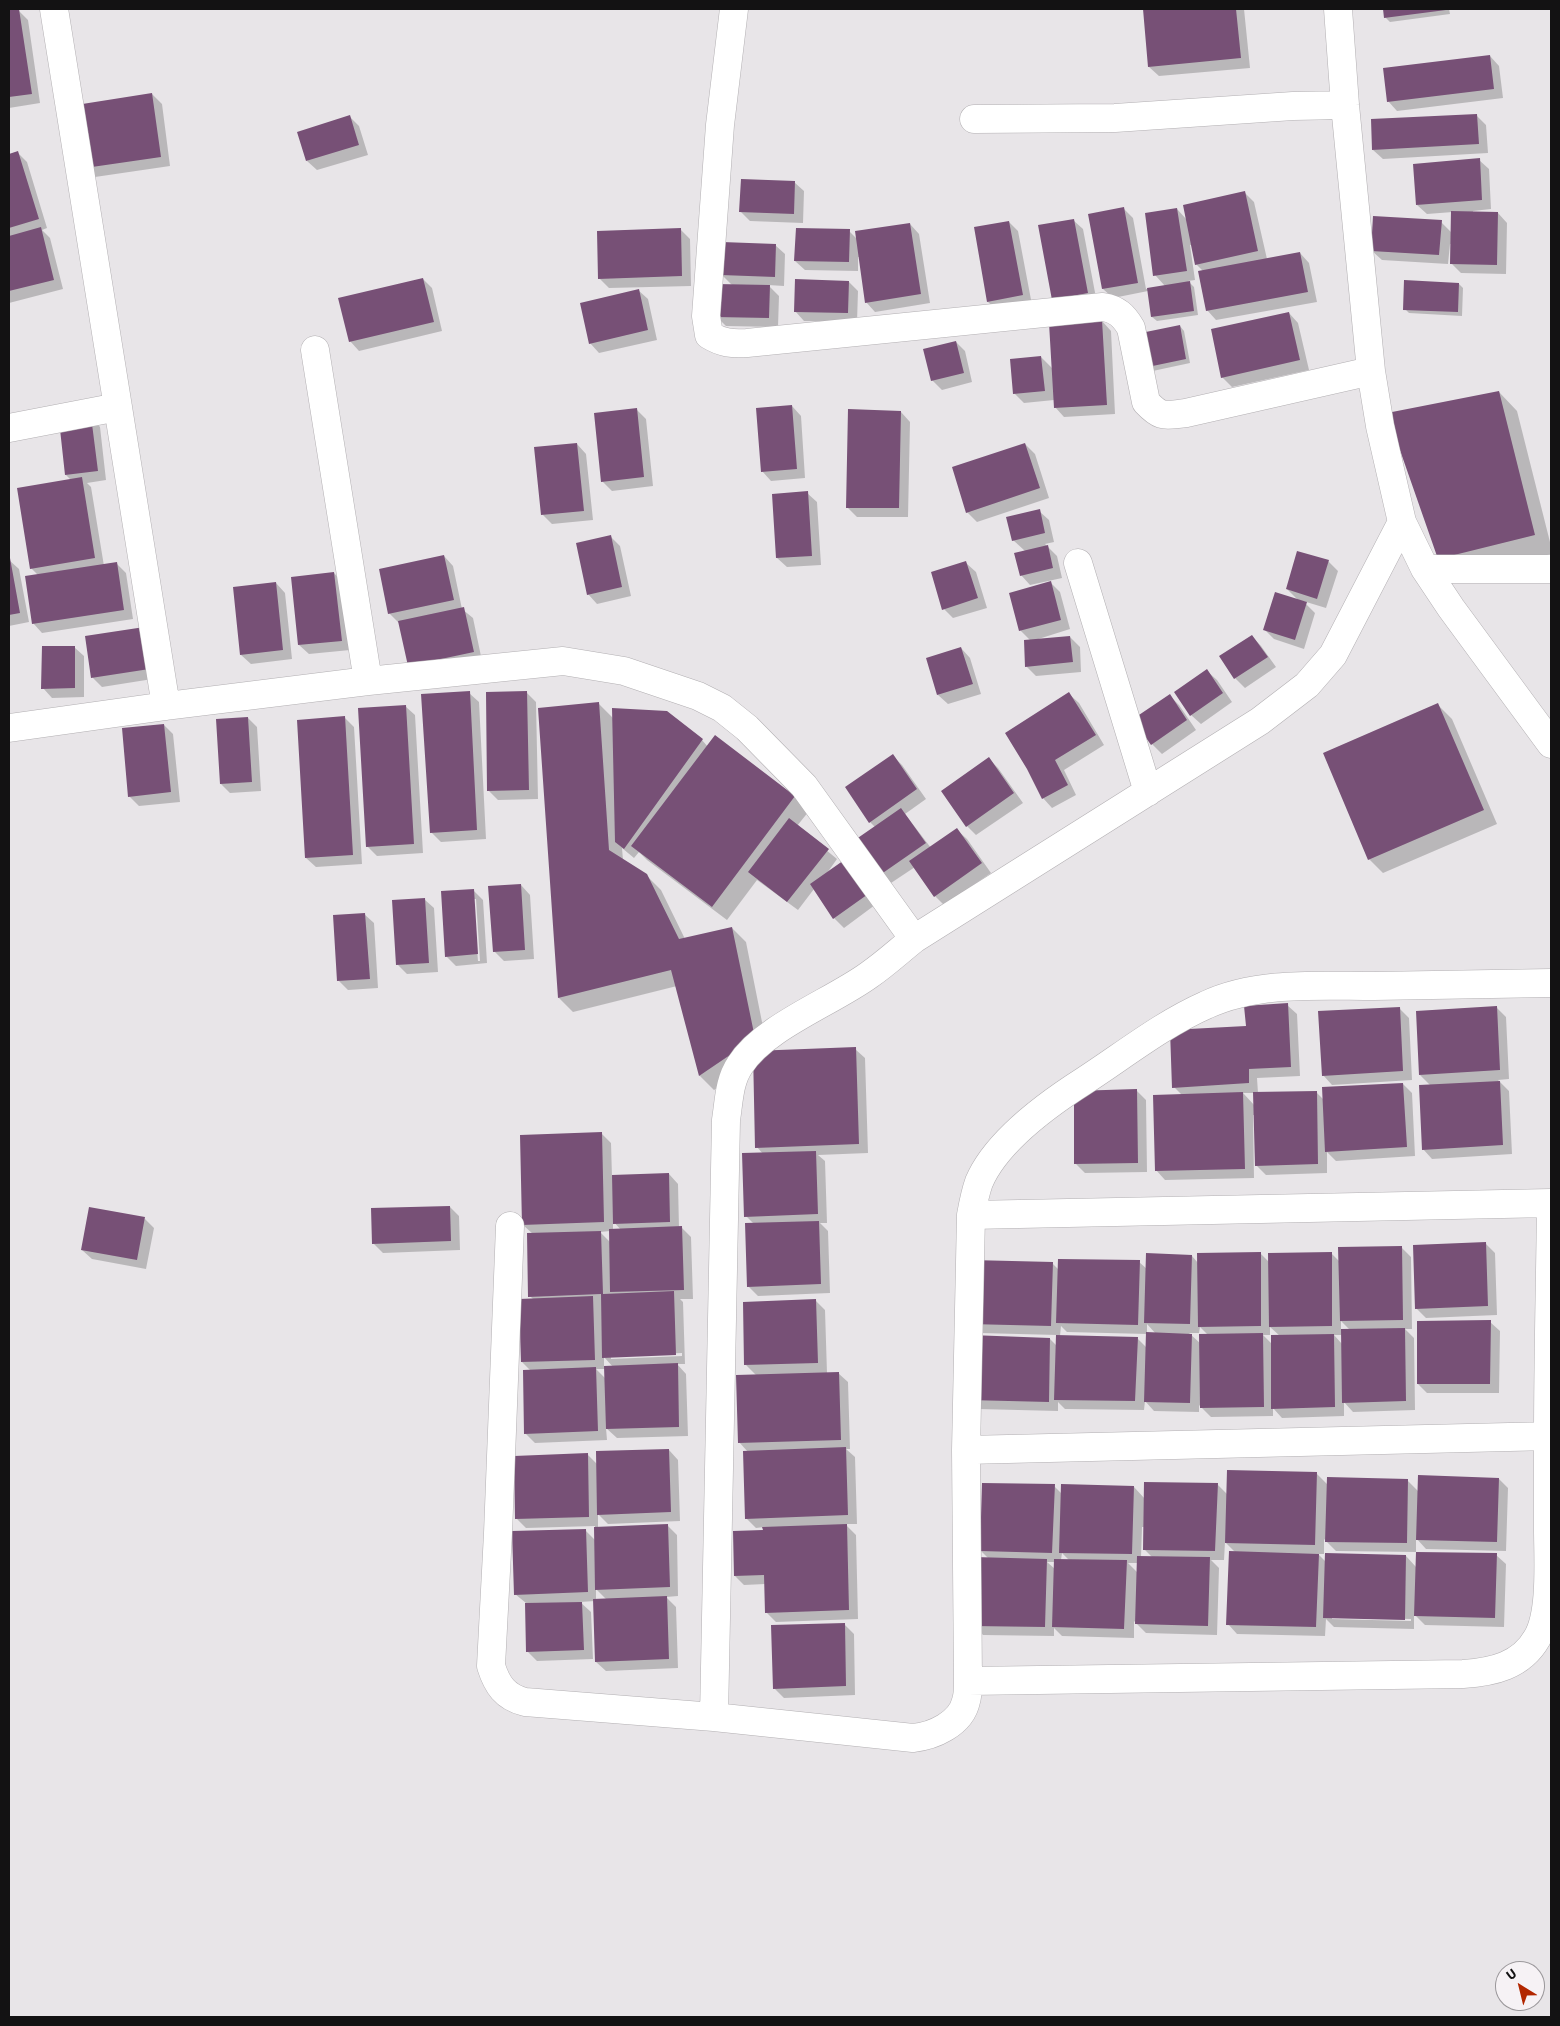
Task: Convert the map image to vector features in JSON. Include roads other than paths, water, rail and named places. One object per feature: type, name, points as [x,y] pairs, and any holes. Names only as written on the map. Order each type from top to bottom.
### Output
[{"type":"street","points":[[54,9],[166,706]]},
{"type":"street","points":[[734,9],[720,125],[706,316],[709,335],[716,340],[728,344],[747,344],[1103,307],[1111,308],[1126,318],[1131,328],[1146,402],[1154,411],[1162,416],[1371,371]]},
{"type":"street","points":[[1338,9],[1345,105],[1371,371],[1380,426],[1402,522],[1426,569],[1452,608],[1551,744]]},
{"type":"street","points":[[974,119],[1115,118],[1294,106],[1345,105]]},
{"type":"street","points":[[314,350],[368,681]]},
{"type":"street","points":[[9,428],[118,407]]},
{"type":"street","points":[[714,1717],[723,1219],[726,1120],[733,1077],[755,1046],[772,1034],[869,976],[914,939],[1260,721],[1308,686],[1333,655],[1402,522]]},
{"type":"street","points":[[1078,563],[1148,792]]},
{"type":"street","points":[[1426,569],[1551,569]]},
{"type":"street","points":[[9,728],[368,681],[563,661],[624,671],[698,696],[722,708],[746,728],[804,786],[825,813],[860,867],[914,939]]},
{"type":"street","points":[[510,1226],[491,1666],[495,1679],[502,1690],[509,1696],[525,1702],[714,1717],[867,1734],[913,1738],[924,1737],[944,1728],[958,1715],[966,1703],[968,1681],[966,1450],[971,1215],[980,1181],[987,1167],[999,1151],[1023,1127],[1060,1096],[1183,1017],[1207,1004],[1233,995],[1261,989],[1319,986],[1551,983]]},
{"type":"street","points":[[971,1215],[1551,1203]]},
{"type":"street","points":[[968,1681],[1463,1674],[1486,1672],[1505,1667],[1519,1659],[1530,1649],[1539,1636],[1545,1615],[1548,1575],[1551,1207]]},
{"type":"street","points":[[966,1450],[1550,1436]]}]
